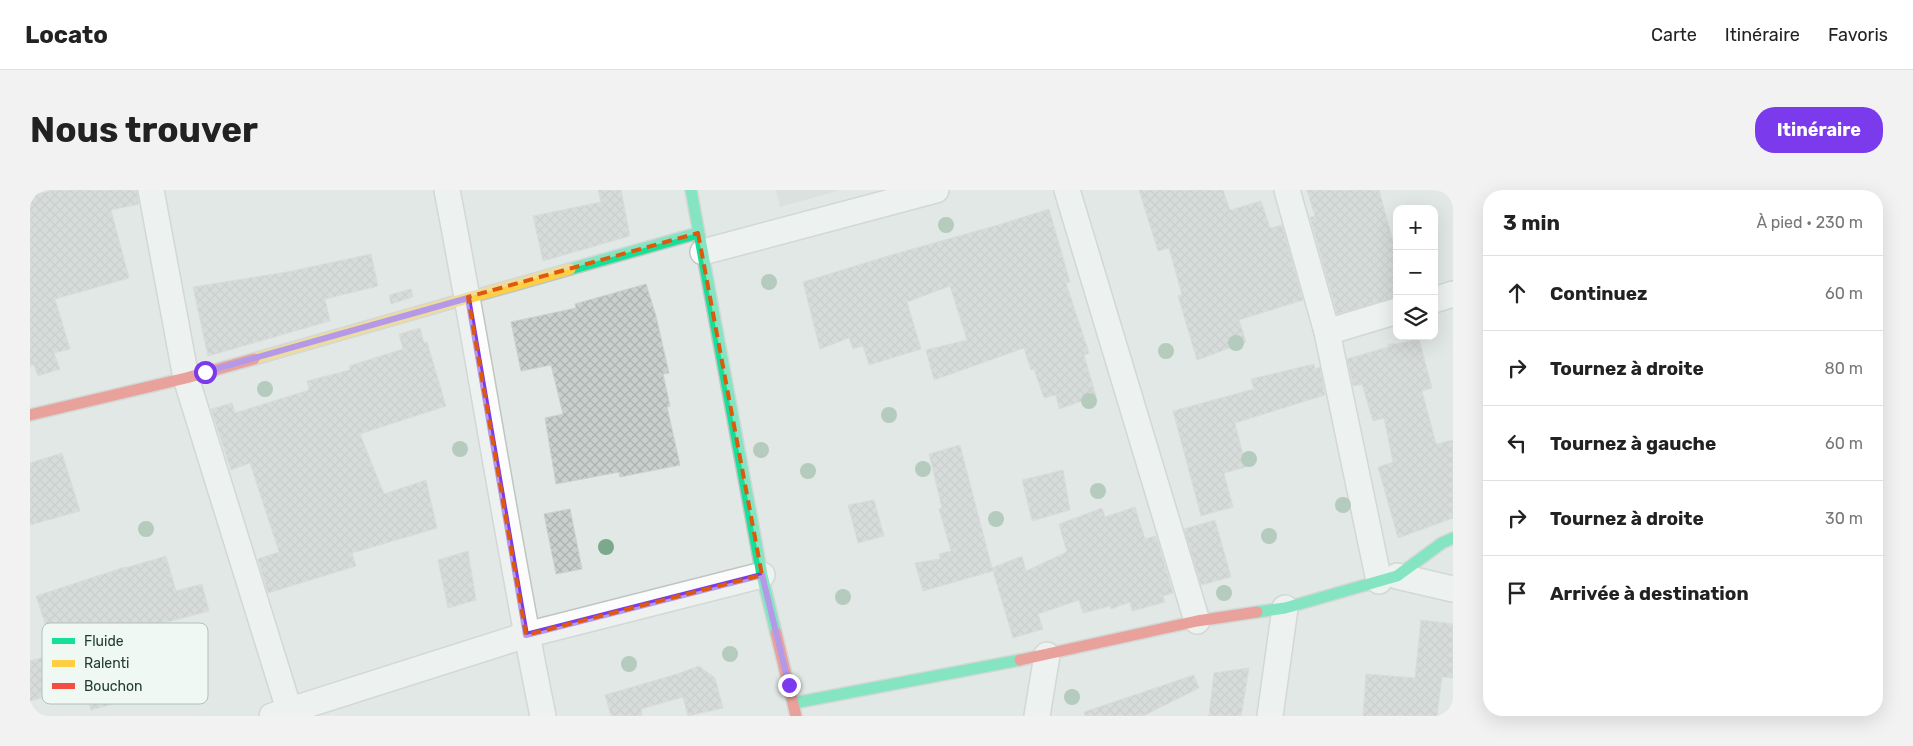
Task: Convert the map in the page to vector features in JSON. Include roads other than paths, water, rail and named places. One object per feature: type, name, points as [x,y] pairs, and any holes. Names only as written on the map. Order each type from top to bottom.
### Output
[{"type":"street","points":[[151,190],[186,378],[284,714],[526,635],[762,575]]},
{"type":"street","points":[[447,190],[468,298],[526,635],[543,716]]},
{"type":"street","points":[[691,190],[762,575],[796,716]]},
{"type":"street","points":[[30,415],[186,378],[468,298],[700,242],[936,190]]},
{"type":"street","points":[[1067,190],[1197,621]]},
{"type":"street","points":[[1287,190],[1327,332],[1388,578]]},
{"type":"street","points":[[1438,299],[1453,294]]},
{"type":"street","points":[[1327,332],[1393,312]]},
{"type":"street","points":[[794,703],[1047,654],[1197,621],[1285,608],[1388,578],[1442,543],[1453,538]]},
{"type":"street","points":[[1388,578],[1453,589]]},
{"type":"street","points":[[1270,716],[1285,608]]},
{"type":"street","points":[[1037,716],[1047,654]]}]
